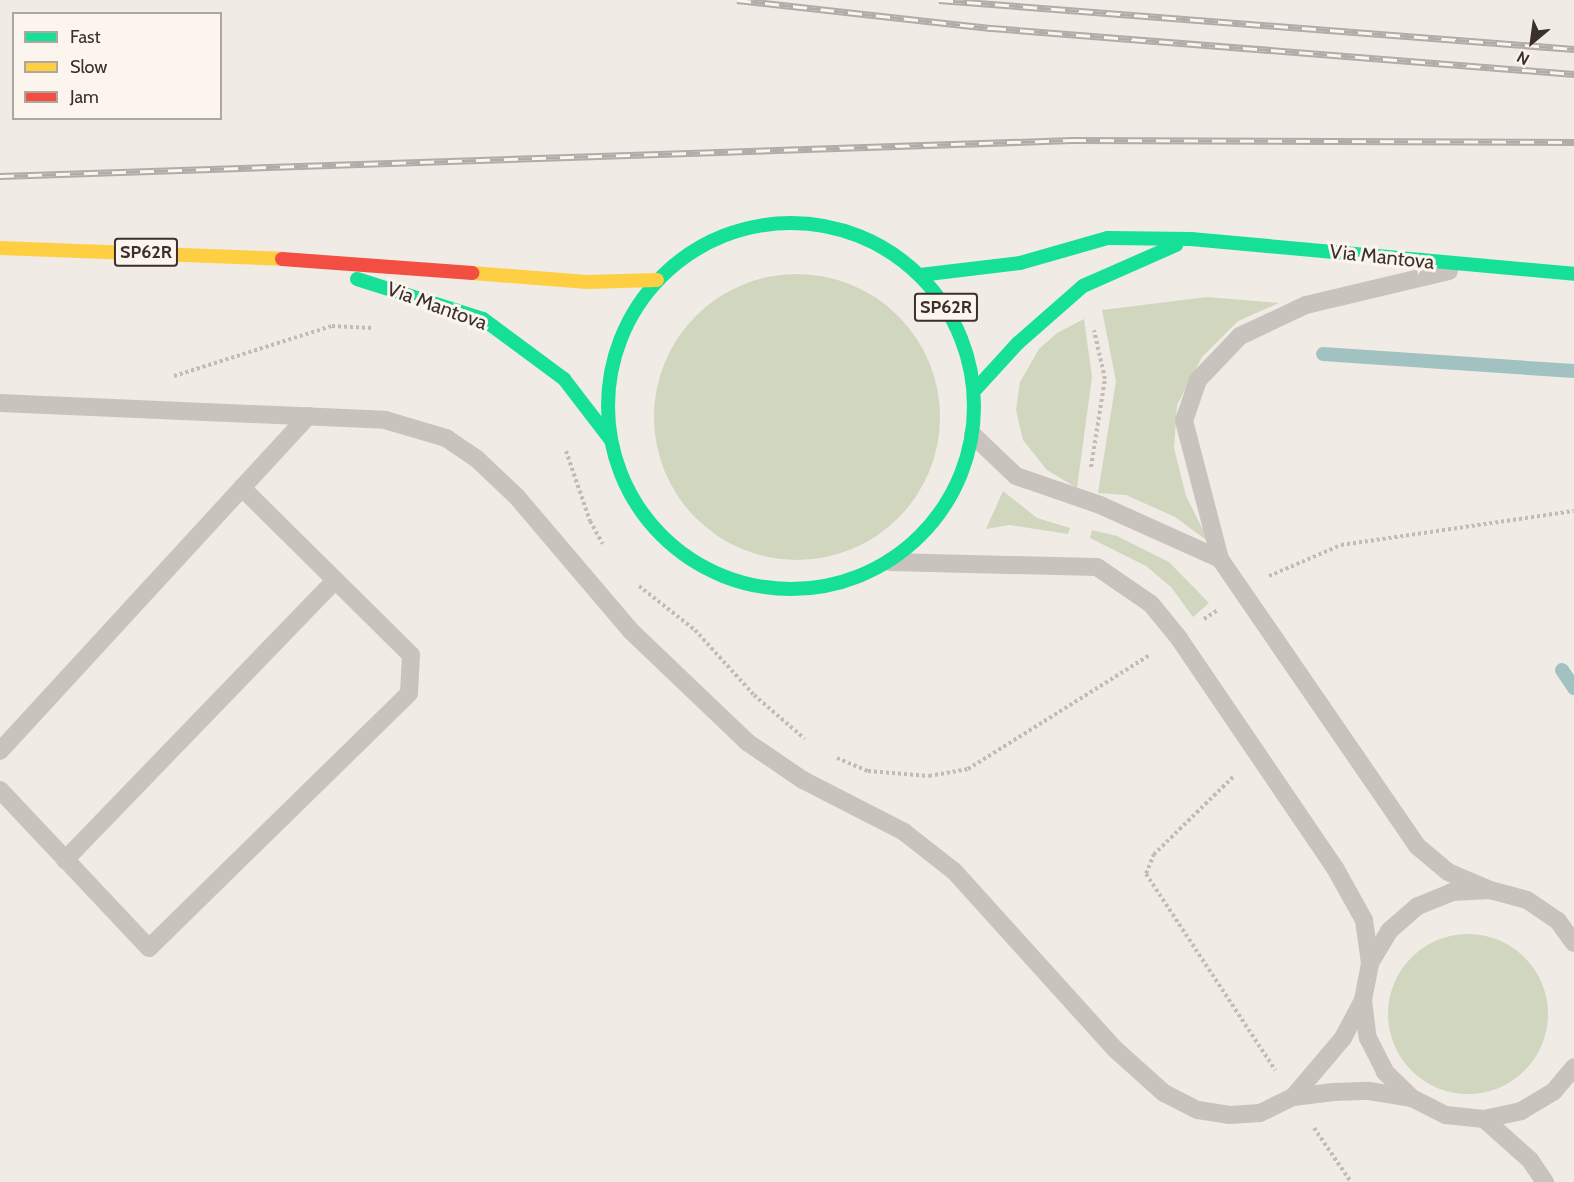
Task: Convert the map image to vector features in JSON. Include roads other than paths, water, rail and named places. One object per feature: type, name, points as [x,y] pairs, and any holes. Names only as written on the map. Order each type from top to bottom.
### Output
[{"type":"main road","name":"Via Mantova","points":[[787,224],[850,232],[887,249],[920,275],[947,309],[966,349],[974,391],[973,435],[963,473],[945,508],[920,538],[890,562],[858,578],[823,588],[788,590],[717,575],[658,534],[620,474],[610,439],[607,396],[614,354],[631,314],[657,280],[689,253],[726,234],[787,224]]},
{"type":"main road","name":"Via Mantova","points":[[920,275],[1020,263],[1108,238],[1191,239],[1574,274]]},
{"type":"main road","name":"Via Mantova","points":[[974,391],[1018,343],[1083,286],[1191,239]]},
{"type":"main road","name":"Via Mantova","points":[[0,249],[55,247],[292,260],[587,282],[657,280]]},
{"type":"main road","name":"Via Mantova","points":[[292,260],[483,319],[529,349],[564,379],[610,439]]},
{"type":"lane","points":[[1470,266],[1306,305],[1240,336],[1198,380],[1184,421],[1220,559],[1417,846],[1448,872],[1490,890],[1527,900],[1558,921],[1574,943]]},
{"type":"lane","points":[[0,403],[384,420],[446,438],[477,459],[517,497],[680,681],[747,742],[803,780],[904,832],[954,871],[1116,1050],[1164,1093],[1198,1110],[1230,1115],[1260,1113],[1293,1097],[1369,1091],[1412,1098],[1446,1114],[1484,1119],[1521,1111],[1554,1091],[1574,1067]]},
{"type":"lane","points":[[0,751],[308,416]]},
{"type":"lane","points":[[973,435],[1016,476],[1086,499],[1220,559]]},
{"type":"lane","points":[[0,790],[149,948],[409,693],[411,655],[242,488]]},
{"type":"lane","points":[[890,562],[1097,567],[1151,604],[1178,636],[1335,868],[1364,920],[1370,963],[1363,1000],[1343,1038],[1293,1097]]},
{"type":"lane","points":[[65,860],[335,580]]},
{"type":"lane","points":[[1370,963],[1389,930],[1418,906],[1452,892],[1490,890]]},
{"type":"lane","points":[[1363,1000],[1368,1038],[1385,1072],[1412,1098]]},
{"type":"lane","points":[[1484,1119],[1530,1160],[1545,1182]]},
{"type":"waterway","points":[[1323,354],[1574,371]]},
{"type":"waterway","points":[[1562,670],[1574,688]]},
{"type":"railway","points":[[737,0],[992,28],[1574,74]]},
{"type":"railway","points":[[939,0],[1574,49]]},
{"type":"railway","points":[[0,176],[1072,140],[1574,142]]}]
